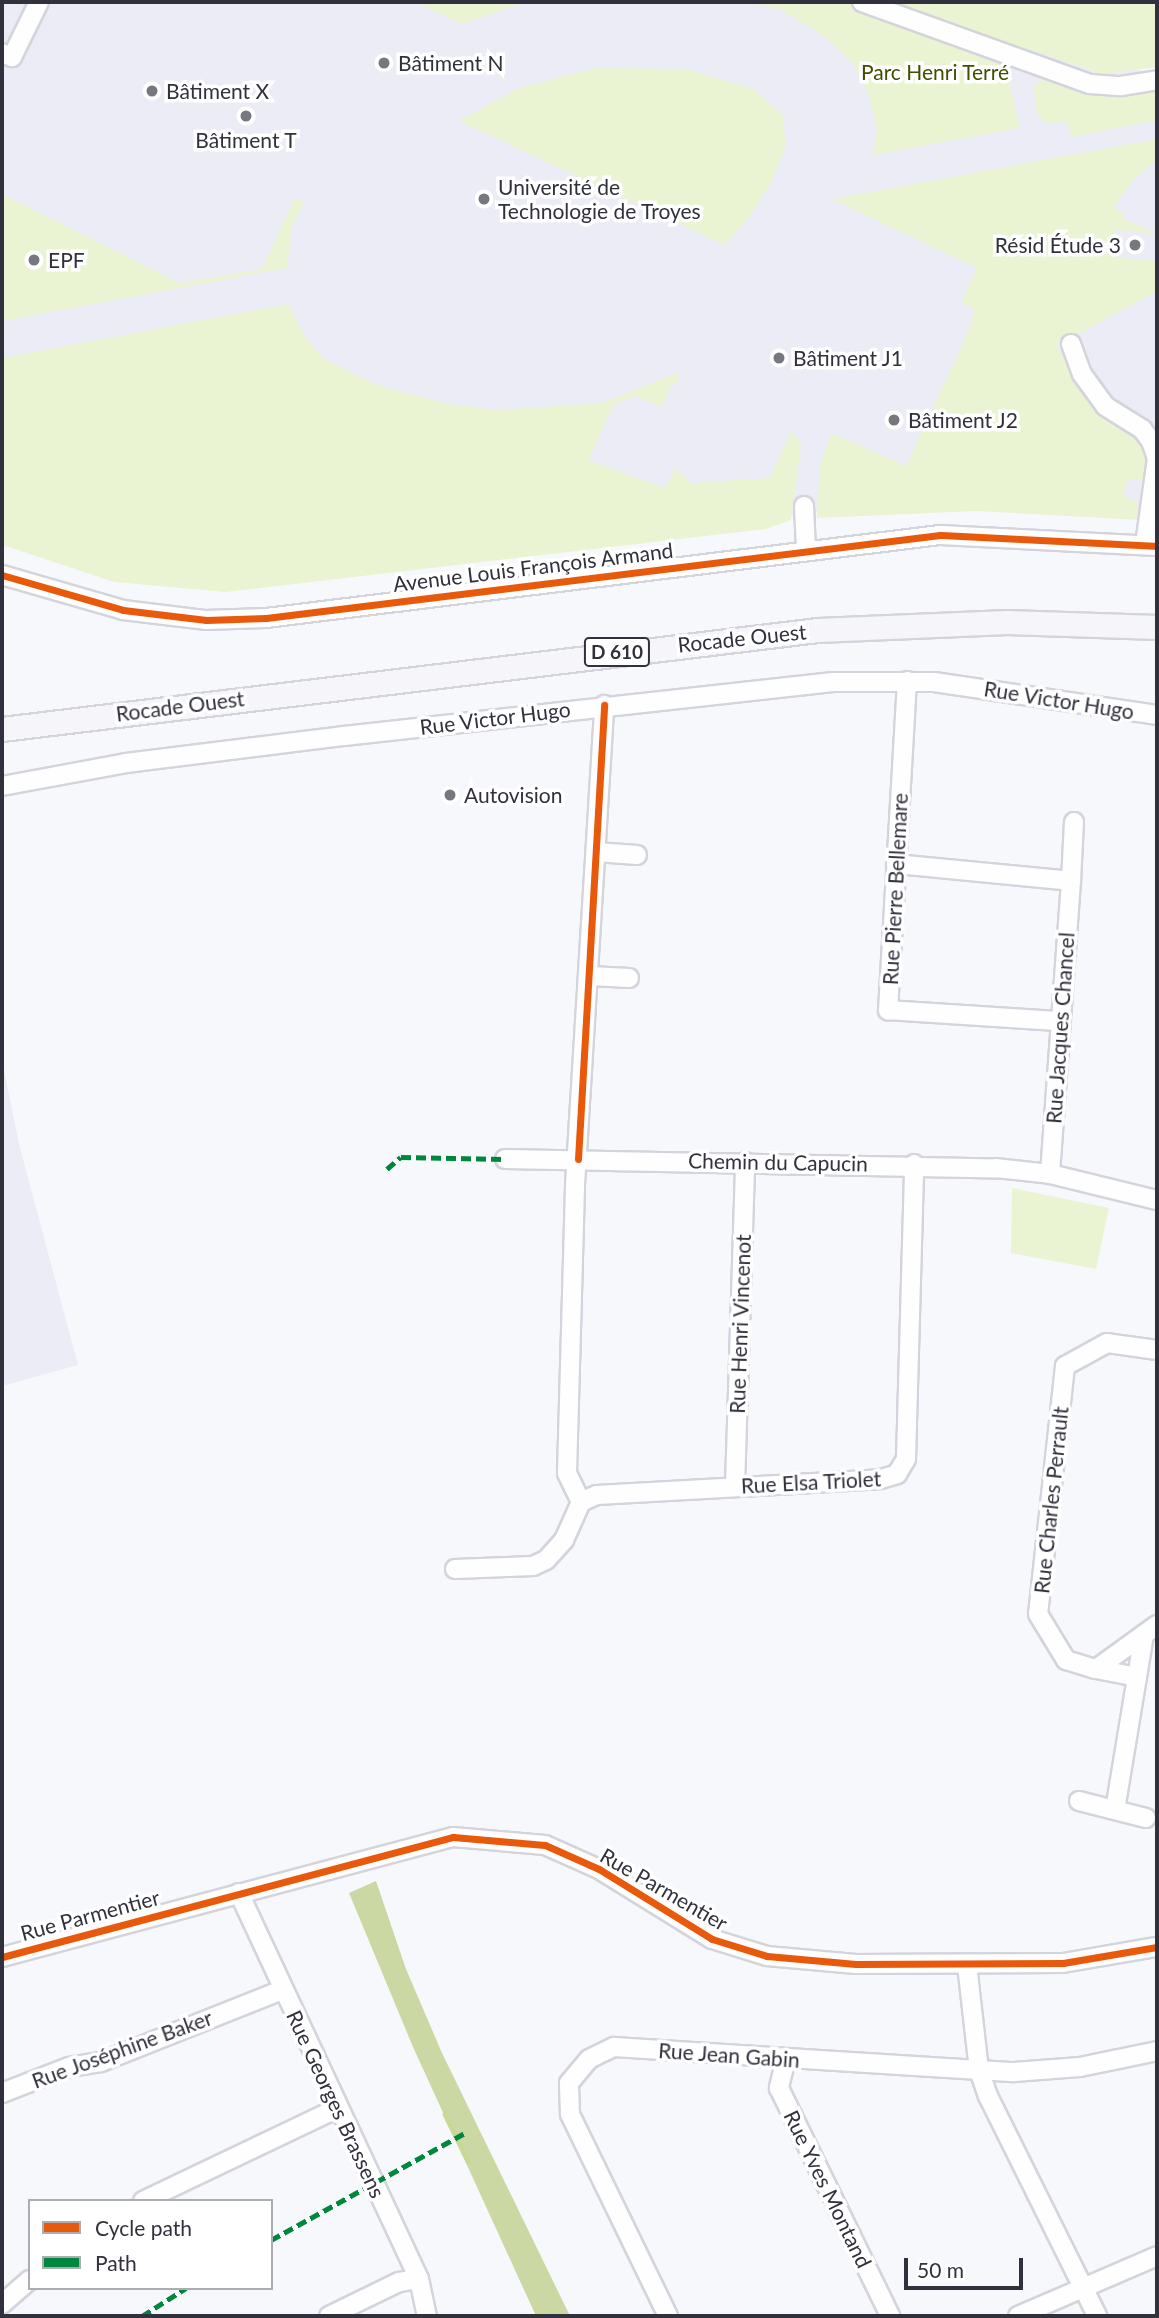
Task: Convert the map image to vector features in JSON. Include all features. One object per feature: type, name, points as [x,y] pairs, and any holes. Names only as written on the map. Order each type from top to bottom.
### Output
[{"type":"main road","name":"Rocade Ouest","points":[[2,729],[818,630],[1007,622],[1157,627]]},
{"type":"main road","name":"Rocade Ouest","points":[[2,718],[80,719]]},
{"type":"street","points":[[2,53],[12,57],[39,2]]},
{"type":"street","points":[[862,2],[1090,84],[1121,86],[1157,80]]},
{"type":"street","points":[[1071,344],[1082,374],[1105,406],[1142,429],[1151,441],[1157,458],[1151,545]]},
{"type":"street","points":[[804,506],[806,550]]},
{"type":"street","name":"Avenue Louis François Armand","points":[[2,575],[123,610],[218,620],[266,618],[940,535],[1151,545]]},
{"type":"street","name":"Rue Victor Hugo","points":[[2,786],[126,763],[772,686],[906,681],[1157,715]]},
{"type":"street","name":"Rue Pierre Bellemare","points":[[906,681],[888,1010],[1060,1021]]},
{"type":"street","points":[[456,1569],[533,1566],[546,1560],[564,1540],[581,1502],[567,1473],[578,1160],[604,705]]},
{"type":"street","name":"Rue Jacques Chancel","points":[[1050,1174],[1074,822]]},
{"type":"street","points":[[596,852],[637,855]]},
{"type":"street","points":[[896,864],[1071,881]]},
{"type":"street","points":[[590,976],[629,978]]},
{"type":"street","name":"Chemin du Capucin","points":[[505,1159],[914,1164],[1050,1174],[1157,1200]]},
{"type":"street","name":"Rue Henri Vincenot","points":[[735,1486],[745,1162]]},
{"type":"street","name":"Rue Elsa Triolet","points":[[581,1502],[615,1491],[903,1479],[906,1459],[914,1164]]},
{"type":"street","name":"Rue Charles Perrault","points":[[1096,1669],[1066,1660],[1038,1614],[1065,1366],[1107,1343],[1157,1350]]},
{"type":"street","points":[[1096,1669],[1151,1629]]},
{"type":"street","points":[[1115,1810],[1137,1677],[1151,1629]]},
{"type":"street","points":[[1096,1669],[1137,1677]]},
{"type":"street","points":[[1079,1801],[1146,1818]]},
{"type":"street","name":"Rue Parmentier","points":[[2,1957],[453,1837],[493,1838],[545,1846],[599,1869],[712,1939],[739,1950],[808,1962],[967,1965],[1063,1963],[1157,1947]]},
{"type":"street","name":"Rue Georges Brassens","points":[[239,1893],[419,2279],[427,2316]]},
{"type":"street","points":[[967,1965],[979,2070],[1081,2289],[1097,2316]]},
{"type":"street","name":"Rue Joséphine Baker","points":[[2,2093],[69,2067],[101,2062],[282,1990]]},
{"type":"street","name":"Rue Jean Gabin","points":[[668,2316],[570,2114],[569,2083],[589,2059],[614,2046],[979,2070],[1080,2067],[1157,2051]]},
{"type":"street","name":"Rue Yves Montand","points":[[786,2059],[779,2088],[890,2316]]},
{"type":"street","points":[[147,2199],[338,2108]]},
{"type":"street","points":[[1018,2316],[1157,2256]]},
{"type":"street","points":[[329,2316],[399,2282],[419,2279]]},
{"type":"street","points":[[2,2304],[28,2282]]},
{"type":"shaded area","points":[[2,2],[916,2],[1058,51],[1157,74],[1157,513],[986,501],[873,505],[235,582],[2,531]]},
{"type":"shaded area","points":[[2,1060],[19,1144],[78,1365],[2,1386]]},
{"type":"green space","points":[[416,2],[525,2],[462,24]]},
{"type":"green space","name":"Parc Henri Terré","points":[[751,2],[1157,2],[1157,67],[1102,74],[1026,48],[1006,68],[1020,128],[873,155],[877,128],[868,93],[853,64],[823,35],[781,10]]},
{"type":"green space","points":[[596,68],[687,69],[753,89],[783,116],[786,147],[771,182],[750,216],[724,245],[459,121],[519,88]]},
{"type":"green space","points":[[1050,79],[1096,93],[1157,89],[1157,120],[1071,137],[1067,122],[1046,123],[1037,113],[1034,89],[1037,83]]},
{"type":"green space","points":[[1157,139],[1157,159],[1135,178],[1113,207],[1124,214],[1122,218],[1157,234],[1114,230],[1111,257],[1157,261],[1157,291],[1056,346],[1101,410],[1146,450],[1148,472],[1144,480],[1129,479],[1123,495],[1137,503],[1140,520],[976,511],[817,518],[820,466],[831,433],[906,466],[967,334],[974,310],[961,301],[977,268],[832,199]]},
{"type":"green space","points":[[2,194],[179,283],[262,269],[295,198],[304,202],[291,229],[287,268],[2,321]]},
{"type":"green space","points":[[288,304],[307,340],[324,359],[377,385],[449,404],[495,410],[601,403],[678,373],[679,382],[672,384],[661,407],[635,396],[614,404],[588,460],[664,488],[676,468],[691,483],[769,478],[792,431],[801,444],[791,520],[766,529],[226,592],[114,582],[2,545],[2,358]]},
{"type":"green space","points":[[1012,1188],[1109,1208],[1096,1269],[1011,1253]]},
{"type":"green space","points":[[376,1881],[406,1969],[442,2053],[570,2316],[536,2316],[413,2047],[349,1893]]},
{"type":"waterway","points":[[445,2114],[468,2161]]},
{"type":"marked path","points":[[387,1169],[401,1157],[505,1159]]},
{"type":"marked path","points":[[273,2239],[467,2132]]},
{"type":"marked path","points":[[142,2316],[183,2290]]},
{"type":"cycle path","points":[[2,575],[123,610],[206,620],[266,618],[940,535],[1157,546]]},
{"type":"cycle path","points":[[578,1159],[604,705]]},
{"type":"cycle path","points":[[2,1957],[453,1837],[545,1845],[599,1869],[712,1939],[767,1956],[856,1964],[1063,1963],[1157,1947]]},
{"type":"place","name":"Bâtiment N","points":[[384,63]]},
{"type":"place","name":"Bâtiment X","points":[[152,91]]},
{"type":"place","name":"Bâtiment T","points":[[246,116]]},
{"type":"place","name":"Université de Technologie de Troyes","points":[[484,199]]},
{"type":"place","name":"Résid Étude 3","points":[[1135,245]]},
{"type":"place","name":"EPF","points":[[34,260]]},
{"type":"place","name":"Bâtiment J1","points":[[779,358]]},
{"type":"place","name":"Bâtiment J2","points":[[894,420]]},
{"type":"place","name":"Autovision","points":[[450,795]]}]
